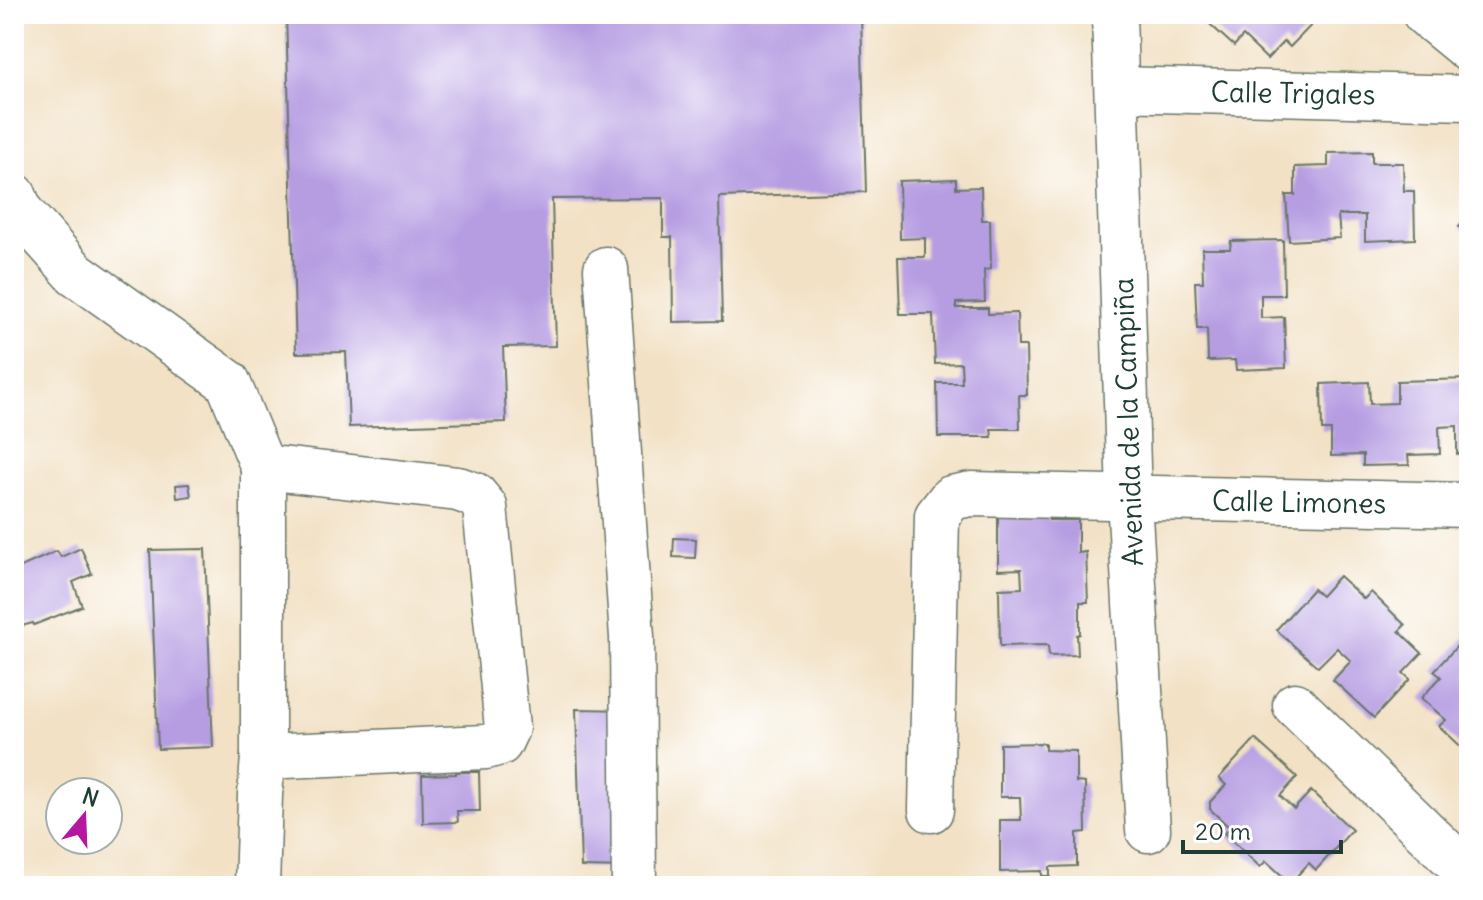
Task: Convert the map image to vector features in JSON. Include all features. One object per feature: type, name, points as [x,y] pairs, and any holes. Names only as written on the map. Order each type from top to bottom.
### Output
[{"type":"street","name":"Avenida de la Campiña","points":[[1114,14],[1129,498],[1148,830]]},
{"type":"street","points":[[1425,14],[1469,50]]},
{"type":"street","name":"Calle Trigales","points":[[1117,89],[1469,98]]},
{"type":"street","points":[[14,195],[21,212],[75,273],[228,382],[263,467],[263,757],[257,886]]},
{"type":"street","points":[[606,269],[632,637],[634,886]]},
{"type":"street","points":[[263,467],[458,489],[475,495],[485,507],[507,728],[500,743],[486,747],[263,757]]},
{"type":"street","name":"Calle Limones","points":[[931,810],[937,516],[951,498],[971,494],[1469,505]]},
{"type":"street","points":[[1295,705],[1469,874]]},
{"type":"building","points":[[286,14],[861,14],[866,192],[719,197],[722,321],[673,322],[672,237],[663,237],[663,198],[552,199],[556,346],[503,347],[506,422],[349,427],[346,352],[296,353]]},
{"type":"building","points":[[1205,14],[1322,14],[1290,47],[1284,41],[1267,59],[1243,36],[1234,46],[1202,17]]},
{"type":"building","points":[[1372,152],[1372,163],[1403,163],[1404,191],[1414,191],[1415,239],[1365,241],[1365,215],[1338,215],[1340,238],[1289,241],[1286,195],[1295,195],[1295,167],[1328,166],[1328,153]]},
{"type":"building","points":[[956,179],[956,188],[981,187],[982,220],[990,220],[991,269],[984,270],[985,302],[956,303],[956,308],[988,308],[988,314],[1017,313],[1018,346],[1026,346],[1027,395],[1019,395],[1020,429],[991,429],[992,437],[938,437],[937,383],[962,383],[961,363],[935,364],[933,314],[900,314],[898,257],[925,257],[925,238],[900,239],[899,181]]},
{"type":"building","points":[[1469,216],[1469,236],[1459,227]]},
{"type":"building","points":[[1283,240],[1284,295],[1261,295],[1261,318],[1284,317],[1286,368],[1236,370],[1235,360],[1208,361],[1207,329],[1197,329],[1195,282],[1203,282],[1202,249],[1230,249],[1231,241]]},
{"type":"building","points":[[1469,379],[1469,453],[1457,454],[1457,426],[1439,427],[1440,454],[1408,455],[1409,465],[1363,466],[1363,455],[1331,456],[1331,430],[1322,430],[1321,384],[1369,382],[1370,404],[1397,403],[1397,381]]},
{"type":"building","points":[[189,484],[191,496],[177,498],[176,485]]},
{"type":"building","points":[[1049,512],[1049,520],[1078,520],[1078,553],[1086,552],[1088,602],[1080,602],[1078,655],[1049,656],[1048,645],[1000,646],[999,589],[1022,588],[1021,569],[998,570],[998,513]]},
{"type":"building","points":[[674,538],[696,539],[695,558],[673,557]]},
{"type":"building","points":[[81,548],[92,574],[73,582],[82,606],[34,625],[14,628],[14,570],[57,551],[61,557]]},
{"type":"building","points":[[205,549],[213,747],[158,749],[150,550]]},
{"type":"building","points":[[1339,576],[1364,599],[1371,592],[1405,625],[1399,631],[1422,653],[1403,673],[1410,679],[1374,718],[1333,680],[1351,661],[1337,648],[1318,667],[1276,630],[1313,589],[1321,596]]},
{"type":"building","points":[[1469,633],[1469,754],[1439,726],[1446,720],[1421,698],[1441,677],[1434,671]]},
{"type":"building","points":[[576,709],[629,710],[628,868],[581,867]]},
{"type":"building","points":[[1255,739],[1297,777],[1280,796],[1294,809],[1311,791],[1352,830],[1316,870],[1309,863],[1292,881],[1288,881],[1266,861],[1260,867],[1224,833],[1230,828],[1210,809],[1210,802],[1226,785],[1219,778]]},
{"type":"building","points":[[1045,743],[1045,750],[1076,751],[1076,782],[1085,783],[1086,832],[1077,833],[1077,866],[1050,867],[1050,876],[1042,876],[1042,871],[1000,872],[1000,820],[1021,820],[1020,797],[1000,797],[1000,744]]},
{"type":"building","points":[[479,772],[480,811],[457,811],[458,822],[423,823],[422,775]]}]
